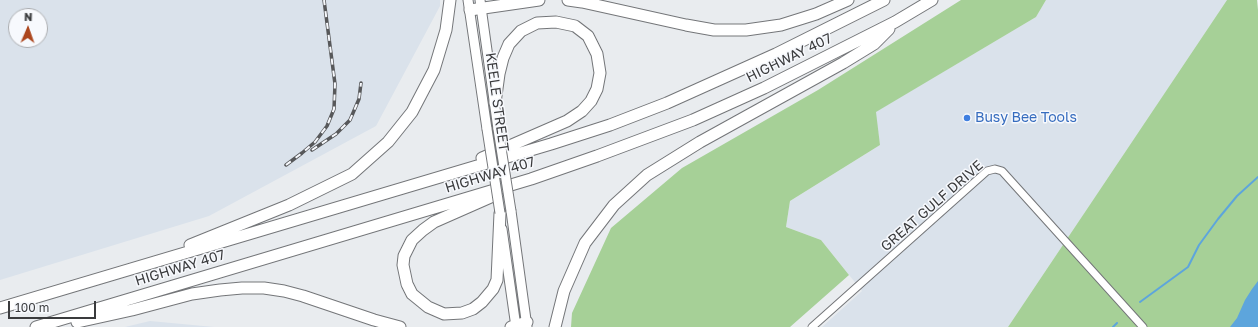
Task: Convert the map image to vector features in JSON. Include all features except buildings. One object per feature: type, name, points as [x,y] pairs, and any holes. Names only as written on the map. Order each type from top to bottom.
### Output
[{"type":"highway","points":[[127,270],[289,205],[352,174],[388,142],[412,112],[434,70],[446,30],[450,0]]},
{"type":"highway","points":[[469,5],[539,0]]},
{"type":"highway","points":[[568,0],[714,30],[746,30],[781,25],[816,14],[848,0]]},
{"type":"highway","name":"HIGHWAY 407","points":[[0,308],[578,135],[661,106],[776,54],[884,0]]},
{"type":"highway","name":"HIGHWAY 407","points":[[36,327],[531,179],[645,139],[718,109],[820,61],[895,22],[932,0]]},
{"type":"highway","points":[[444,176],[510,145],[546,131],[582,111],[591,101],[597,89],[600,73],[598,54],[588,36],[575,26],[556,22],[537,23],[521,31],[509,44],[503,58],[495,103]]},
{"type":"highway","points":[[555,327],[564,291],[585,243],[614,205],[641,180],[700,142],[843,63],[874,44],[895,22]]},
{"type":"highway","points":[[506,212],[497,280],[493,289],[482,302],[473,309],[462,313],[444,314],[428,307],[412,294],[406,284],[404,275],[404,256],[412,240],[434,222],[531,179]]},
{"type":"highway","points":[[51,327],[120,313],[192,294],[242,288],[264,288],[284,291],[400,327]]},
{"type":"main road","name":"KEELE STREET","points":[[481,4],[495,103],[519,326]]},
{"type":"main road","name":"KEELE STREET","points":[[469,5],[487,129],[506,212]]},
{"type":"street","name":"GREAT GULF DRIVE","points":[[812,327],[987,171],[995,169],[1002,171],[1143,327]]},
{"type":"shaded area","points":[[0,0],[440,0],[440,6],[376,126],[209,216],[0,280]]},
{"type":"shaded area","points":[[1046,0],[1227,0],[1008,327],[822,327],[862,291],[821,240],[786,227],[790,201],[880,145],[875,112],[1036,17]]},
{"type":"shaded area","points":[[150,321],[214,327],[125,327]]},
{"type":"green space","points":[[961,0],[1046,0],[1036,17],[876,112],[880,145],[790,201],[786,227],[821,240],[849,275],[790,327],[571,327],[572,313],[611,228],[682,168],[818,90]]},
{"type":"green space","points":[[1227,0],[1257,0],[1258,10],[1258,327],[1008,327]]},
{"type":"water","points":[[1258,281],[1258,327],[1230,327],[1237,318],[1245,300]]},
{"type":"waterway","points":[[1140,302],[1188,267],[1199,245],[1218,219],[1237,196],[1258,177]]},
{"type":"waterway","points":[[1113,327],[1117,323]]},
{"type":"railway","points":[[286,165],[315,142],[327,126],[334,109],[335,84],[324,0]]},
{"type":"railway","points":[[312,150],[336,134],[350,120],[359,99],[361,83]]},
{"type":"place","name":"Busy Bee Tools","points":[[967,118]]}]
